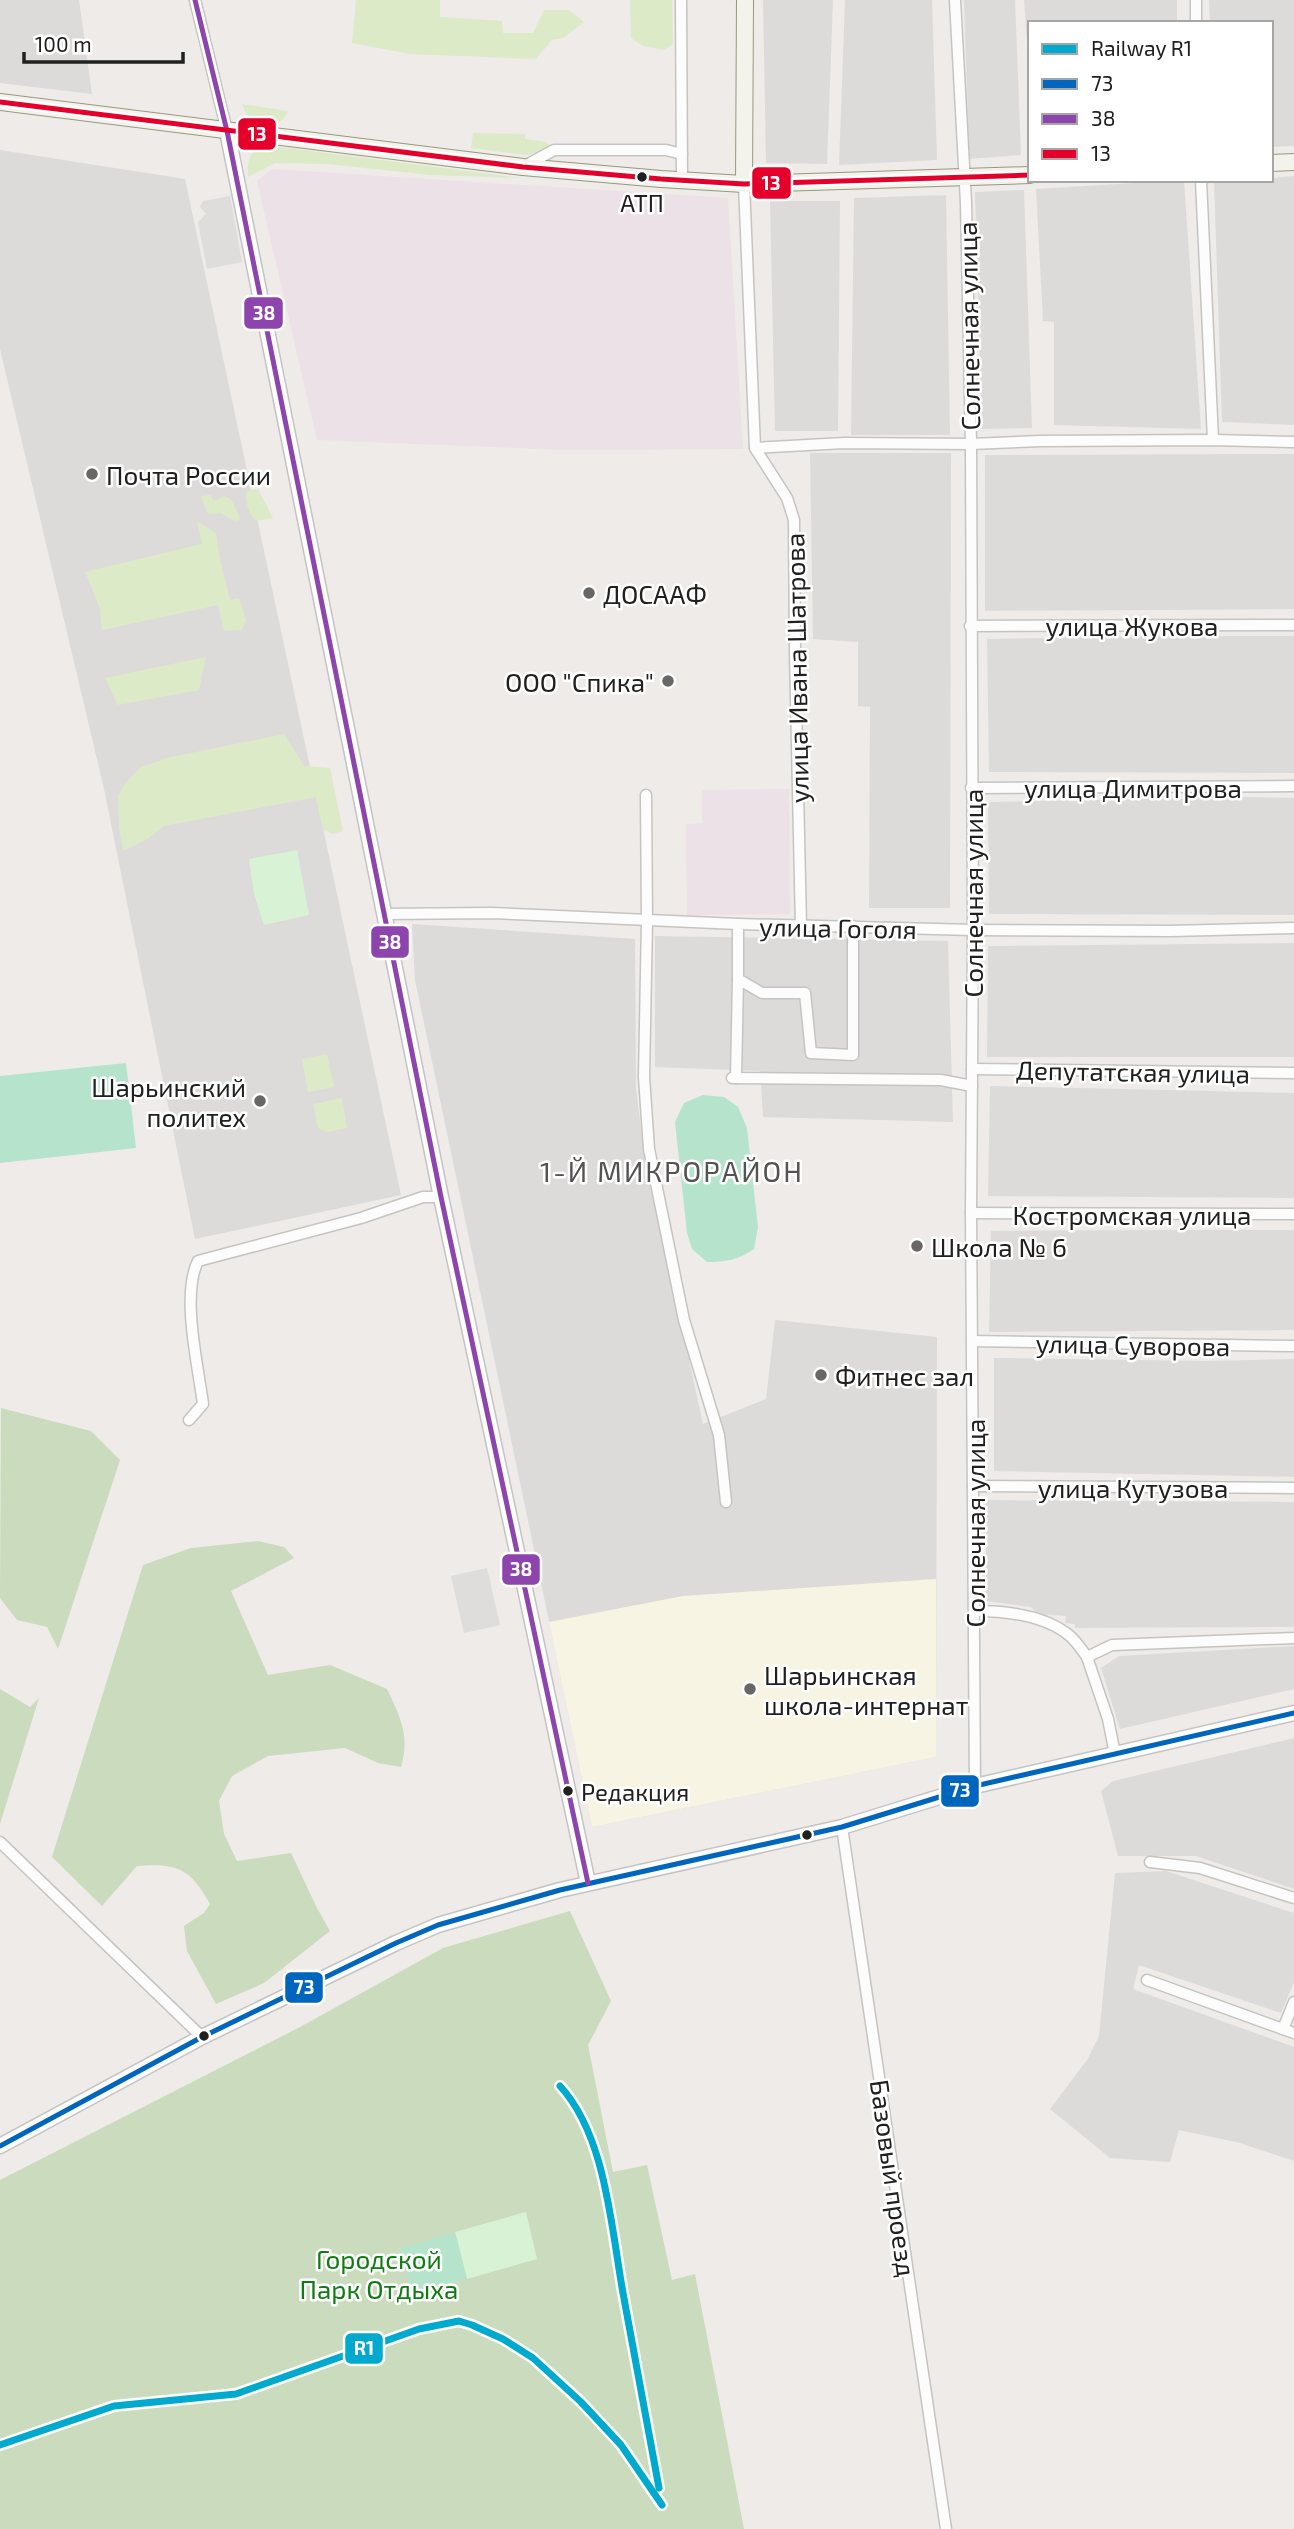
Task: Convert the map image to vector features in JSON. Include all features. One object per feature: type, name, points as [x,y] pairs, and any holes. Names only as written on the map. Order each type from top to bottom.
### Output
[{"type":"main road","points":[[744,184],[745,0]]},
{"type":"main road","points":[[0,102],[523,167],[682,180],[744,184],[1028,174]]},
{"type":"main road","points":[[1273,163],[1294,162]]},
{"type":"street","points":[[195,0],[226,131],[441,1197],[588,1883]]},
{"type":"street","points":[[681,0],[682,180]]},
{"type":"street","name":"Солнечная улица","points":[[955,0],[966,203],[971,444],[971,1213],[975,1786]]},
{"type":"street","points":[[1196,0],[1196,21]]},
{"type":"street","points":[[523,167],[554,150],[666,150],[682,154]]},
{"type":"street","points":[[1201,182],[1213,440]]},
{"type":"street","points":[[744,184],[755,448],[844,443],[1213,440],[1294,442]]},
{"type":"street","name":"улица Ивана Шатрова","points":[[755,448],[787,498],[794,520],[794,654],[802,926]]},
{"type":"street","name":"улица Жукова","points":[[970,626],[1294,625]]},
{"type":"street","name":"улица Димитрова","points":[[971,788],[1294,786]]},
{"type":"street","points":[[646,795],[644,1077],[649,1149],[684,1320],[719,1435],[726,1502]]},
{"type":"street","name":"улица Гоголя","points":[[383,914],[492,913],[738,924],[973,930],[1170,931],[1294,928]]},
{"type":"street","points":[[738,924],[734,1078],[941,1080],[972,1086]]},
{"type":"street","points":[[738,979],[762,993],[805,993],[811,1053],[853,1055],[853,926]]},
{"type":"street","name":"Депутатская улица","points":[[972,1069],[1294,1073]]},
{"type":"street","points":[[189,1420],[203,1404],[190,1296],[191,1273],[198,1261],[361,1218],[423,1197],[441,1197]]},
{"type":"street","name":"Костромская улица","points":[[971,1213],[1294,1214]]},
{"type":"street","name":"улица Суворова","points":[[972,1342],[1294,1346]]},
{"type":"street","name":"улица Кутузова","points":[[973,1486],[1294,1488]]},
{"type":"street","points":[[975,1611],[1007,1613],[1053,1625],[1071,1637],[1087,1657],[1108,1719],[1115,1754]]},
{"type":"street","points":[[1087,1657],[1112,1645],[1294,1638]]},
{"type":"street","points":[[0,2146],[202,2037],[438,1925],[588,1883],[842,1827],[975,1786],[1294,1713]]},
{"type":"street","name":"Базовый проезд","points":[[842,1827],[946,2529]]},
{"type":"street","points":[[0,1842],[202,2037]]},
{"type":"street","points":[[1150,1862],[1200,1868],[1294,1898]]},
{"type":"street","points":[[1147,1980],[1288,2031],[1294,2002]]},
{"type":"shaded area","points":[[0,0],[79,0],[92,94],[0,83]]},
{"type":"shaded area","points":[[763,0],[833,0],[827,164],[766,163]]},
{"type":"shaded area","points":[[845,0],[932,0],[937,160],[839,165]]},
{"type":"shaded area","points":[[964,0],[1015,0],[1021,155],[969,159]]},
{"type":"shaded area","points":[[1024,0],[1177,0],[1177,21],[1028,21],[1028,59]]},
{"type":"shaded area","points":[[1209,0],[1294,0],[1294,146],[1273,147],[1273,21],[1210,21]]},
{"type":"shaded area","points":[[0,150],[185,179],[401,1195],[195,1239],[104,789],[0,349]]},
{"type":"shaded area","points":[[272,169],[728,198],[743,449],[567,450],[317,440],[257,181]]},
{"type":"shaded area","points":[[1294,176],[1294,425],[1222,422],[1214,182],[1273,182],[1273,178]]},
{"type":"shaded area","points":[[1184,182],[1201,429],[1054,425],[1054,322],[1043,321],[1036,189]]},
{"type":"shaded area","points":[[1024,190],[1032,428],[982,429],[975,192]]},
{"type":"shaded area","points":[[946,195],[950,435],[851,435],[854,198]]},
{"type":"shaded area","points":[[230,196],[242,262],[207,269],[198,222],[206,214],[200,207],[203,201]]},
{"type":"shaded area","points":[[770,201],[840,201],[838,431],[775,431]]},
{"type":"shaded area","points":[[810,453],[951,453],[950,908],[869,908],[870,707],[858,706],[858,642],[813,639]]},
{"type":"shaded area","points":[[1294,454],[1294,609],[985,611],[985,455]]},
{"type":"shaded area","points":[[1294,636],[1294,773],[989,772],[987,639]]},
{"type":"shaded area","points":[[789,789],[790,914],[687,915],[686,824],[702,823],[702,790]]},
{"type":"shaded area","points":[[1294,798],[1294,915],[989,914],[988,802]]},
{"type":"shaded area","points":[[412,924],[635,939],[636,1088],[644,1154],[703,1424],[766,1399],[775,1320],[937,1337],[936,1757],[592,1827],[415,980]]},
{"type":"shaded area","points":[[655,936],[948,941],[953,1122],[763,1117],[760,1071],[655,1067]]},
{"type":"shaded area","points":[[1294,943],[1294,1057],[987,1057],[988,946]]},
{"type":"shaded area","points":[[990,1086],[1294,1093],[1294,1198],[988,1196]]},
{"type":"shaded area","points":[[1294,1230],[1294,1330],[989,1332],[991,1231]]},
{"type":"shaded area","points":[[994,1358],[1206,1361],[1294,1359],[1294,1477],[994,1471]]},
{"type":"shaded area","points":[[986,1500],[1294,1502],[1294,1627],[1075,1628],[1075,1624],[1065,1623],[1066,1616],[1037,1614],[1031,1607],[986,1601]]},
{"type":"shaded area","points":[[487,1568],[500,1625],[464,1633],[451,1576]]},
{"type":"shaded area","name":"Шарьинская школа-интернат","points":[[936,1579],[936,1757],[592,1827],[549,1622],[683,1596]]},
{"type":"shaded area","points":[[1294,1646],[1294,1689],[1120,1729],[1101,1668],[1119,1656]]},
{"type":"shaded area","points":[[1294,1738],[1294,1889],[1196,1856],[1118,1856],[1101,1791],[1113,1781]]},
{"type":"shaded area","points":[[1166,1871],[1294,1913],[1294,1982],[1281,2013],[1139,1965],[1133,1989],[1294,2047],[1294,2161],[1240,2143],[1179,2130],[1170,2162],[1110,2158],[1050,2109],[1087,2060],[1099,2036],[1115,1873]]},
{"type":"green space","points":[[356,0],[440,0],[440,17],[502,21],[503,33],[533,33],[544,10],[569,10],[584,22],[563,38],[552,40],[536,59],[409,54],[352,43]]},
{"type":"green space","points":[[630,0],[672,0],[673,44],[664,50],[643,46],[631,38]]},
{"type":"green space","points":[[242,104],[288,111],[277,124],[263,125],[250,118]]},
{"type":"green space","points":[[473,133],[525,134],[525,139],[546,142],[551,148],[527,155],[471,148]]},
{"type":"green space","points":[[259,146],[521,178],[430,175],[328,164],[275,163],[248,177],[249,160]]},
{"type":"green space","points":[[258,489],[273,518],[256,521],[249,511],[246,493]]},
{"type":"green space","points":[[210,495],[214,501],[224,496],[231,499],[241,520],[236,521],[220,513],[208,514],[201,496]]},
{"type":"green space","points":[[197,521],[216,533],[230,600],[239,598],[246,620],[241,630],[224,631],[218,605],[102,630],[100,609],[85,572],[202,544]]},
{"type":"green space","points":[[206,657],[199,690],[118,705],[105,678]]},
{"type":"green space","points":[[284,734],[304,766],[330,768],[343,831],[333,834],[323,830],[316,797],[164,826],[146,840],[123,851],[118,796],[124,785],[141,767],[167,758]]},
{"type":"green space","points":[[297,850],[309,915],[264,925],[254,894],[249,859]]},
{"type":"green space","points":[[327,1054],[334,1087],[308,1092],[302,1059]]},
{"type":"green space","points":[[126,1063],[136,1148],[0,1163],[0,1076]]},
{"type":"green space","points":[[703,1095],[724,1097],[738,1107],[747,1128],[758,1227],[754,1249],[737,1258],[720,1262],[707,1262],[692,1249],[687,1233],[675,1122],[684,1103]]},
{"type":"green space","points":[[342,1098],[347,1128],[327,1132],[318,1128],[313,1104]]},
{"type":"green space","points":[[1,1408],[91,1431],[120,1460],[58,1649],[47,1627],[17,1620],[0,1598]]},
{"type":"green space","points":[[258,1541],[284,1547],[294,1558],[231,1591],[268,1675],[330,1665],[387,1689],[403,1727],[405,1746],[401,1767],[378,1763],[345,1748],[268,1756],[232,1776],[219,1801],[224,1834],[237,1861],[291,1853],[330,1931],[264,1983],[216,2004],[187,1951],[184,1926],[204,1913],[210,1904],[189,1875],[172,1867],[137,1866],[102,1906],[52,1857],[143,1565],[191,1548]]},
{"type":"green space","points":[[0,1689],[30,1707],[39,1698],[0,1824]]},
{"type":"green space","name":"Городской Парк Отдыха","points":[[570,1911],[611,2001],[588,2045],[613,2172],[647,2165],[672,2280],[695,2274],[744,2529],[0,2529],[0,2180],[300,2027],[443,1948]]},
{"type":"green space","points":[[526,2212],[537,2259],[467,2279],[455,2232]]},
{"type":"green space","points":[[455,2232],[467,2279],[412,2293],[400,2249]]},
{"type":"rail line","name":"R1","points":[[560,2086],[588,2130],[604,2184],[659,2488]]},
{"type":"rail line","name":"R1","points":[[0,2445],[114,2406],[236,2394],[419,2329],[459,2321],[503,2339],[533,2358],[581,2402],[621,2445],[662,2505]]},
{"type":"transit line","name":"38","points":[[195,0],[227,131],[441,1197],[588,1883]]},
{"type":"transit line","name":"13","points":[[0,102],[523,167],[661,179],[744,184],[1028,175]]},
{"type":"transit line","name":"73","points":[[0,2146],[202,2037],[438,1925],[560,1890],[842,1827],[975,1786],[1294,1713]]},
{"type":"place","name":"АТП","points":[[642,177]]},
{"type":"place","name":"Почта России","points":[[92,474]]},
{"type":"place","name":"ДОСААФ","points":[[589,593]]},
{"type":"place","name":"ООО \"Спика\"","points":[[668,681]]},
{"type":"place","name":"Шарьинский политех","points":[[260,1101]]},
{"type":"place","name":"Школа № 6","points":[[917,1246]]},
{"type":"place","name":"Фитнес зал","points":[[821,1375]]},
{"type":"place","name":"Шарьинская школа-интернат","points":[[750,1689]]},
{"type":"place","name":"Редакция","points":[[568,1791]]},
{"type":"district","name":"1-Й МИКРОРАЙОН","points":[[672,1171]]}]
